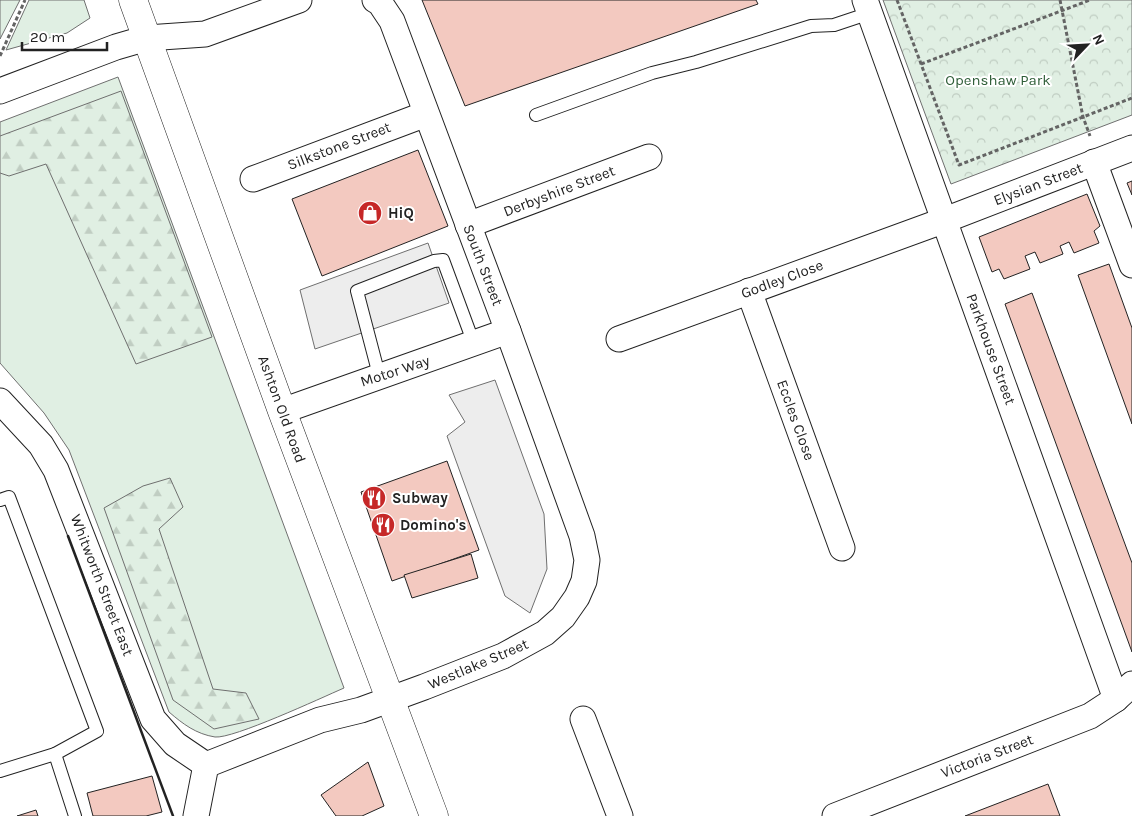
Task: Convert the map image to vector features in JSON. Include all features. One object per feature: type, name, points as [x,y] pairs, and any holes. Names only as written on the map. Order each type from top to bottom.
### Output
[{"type":"highway","name":"Ashton Old Road","points":[[134,0],[282,411],[434,816]]},
{"type":"street","points":[[0,91],[116,47],[147,38],[204,34],[299,0]]},
{"type":"street","name":"South Street","points":[[375,0],[380,3],[392,22],[508,331],[582,536]]},
{"type":"street","name":"Parkhouse Street","points":[[867,7],[945,220],[1124,692]]},
{"type":"street","name":"Silkstone Street","points":[[253,179],[426,114]]},
{"type":"street","name":"Elysian Street","points":[[945,220],[1132,148]]},
{"type":"street","name":"Derbyshire Street","points":[[468,225],[649,157]]},
{"type":"street","points":[[1094,162],[1132,264]]},
{"type":"street","name":"Godley Close","points":[[620,339],[945,220]]},
{"type":"street","name":"Eccles Close","points":[[749,291],[842,548]]},
{"type":"street","name":"Motor Way","points":[[282,411],[379,375],[508,331]]},
{"type":"street","name":"Whitworth Street East","points":[[0,401],[41,445],[56,470],[153,719],[175,744],[206,765]]},
{"type":"street","name":"Westlake Street","points":[[390,700],[503,656],[545,633],[563,617],[577,598],[584,582],[587,560],[582,536]]},
{"type":"street","name":"Victoria Street","points":[[835,816],[1074,723],[1104,708],[1124,692]]},
{"type":"street","points":[[196,816],[206,765],[320,720],[390,700]]},
{"type":"street","points":[[583,719],[620,816]]},
{"type":"lane","points":[[536,115],[652,73],[696,62],[811,26],[834,25],[867,7]]},
{"type":"lane","points":[[379,375],[357,291],[434,261],[443,260],[474,344]]},
{"type":"lane","points":[[0,500],[9,497],[97,731],[55,754],[0,771]]},
{"type":"lane","points":[[55,754],[75,816]]},
{"type":"path","points":[[0,56],[25,0]]},
{"type":"path","points":[[897,0],[959,165],[1132,98]]},
{"type":"path","points":[[1060,0],[1082,117]]},
{"type":"path","points":[[921,64],[1090,0]]},
{"type":"green space","points":[[0,0],[20,0],[0,39]]},
{"type":"green space","points":[[29,0],[84,0],[90,18],[67,33],[6,50]]},
{"type":"green space","name":"Openshaw Park","points":[[883,0],[1132,0],[1132,115],[951,184]]},
{"type":"green space","points":[[118,77],[344,688],[278,717],[225,736],[215,737],[202,734],[169,712],[69,450],[44,413],[0,363],[0,122]]},
{"type":"green space","points":[[121,91],[212,337],[136,364],[46,164],[9,176],[0,173],[0,136]]},
{"type":"green space","points":[[170,478],[183,507],[159,529],[213,689],[246,693],[259,719],[214,729],[173,700],[104,508],[143,486]]},
{"type":"shaded area","points":[[428,243],[449,303],[315,349],[300,290]]},
{"type":"shaded area","points":[[495,380],[544,514],[547,569],[530,613],[505,596],[447,436],[465,422],[449,395]]},
{"type":"building","points":[[422,0],[756,0],[758,4],[465,106]]},
{"type":"building","name":"HiQ","points":[[418,150],[448,226],[322,276],[292,199]]},
{"type":"building","points":[[1132,181],[1132,195],[1127,183]]},
{"type":"building","points":[[1087,194],[1100,226],[1094,231],[1099,243],[1074,253],[1069,242],[1060,246],[1063,254],[1040,263],[1035,252],[1025,256],[1030,269],[1004,279],[999,269],[992,272],[979,237]]},
{"type":"building","points":[[1109,264],[1132,328],[1132,424],[1078,275]]},
{"type":"building","points":[[1032,293],[1132,563],[1132,652],[1005,304]]},
{"type":"building","points":[[447,461],[479,550],[392,581],[361,492]]},
{"type":"building","points":[[471,554],[478,578],[412,598],[404,575]]},
{"type":"building","points":[[368,762],[384,806],[362,816],[336,816],[321,795]]},
{"type":"building","points":[[152,776],[162,812],[146,816],[93,816],[87,793]]},
{"type":"building","points":[[1048,784],[1060,816],[965,816]]},
{"type":"building","points":[[36,810],[38,816],[17,816]]},
{"type":"wall","points":[[68,536],[173,816]]},
{"type":"place","name":"HiQ","points":[[370,213]]},
{"type":"place","name":"Subway","points":[[374,498]]},
{"type":"place","name":"Domino's","points":[[383,525]]}]
